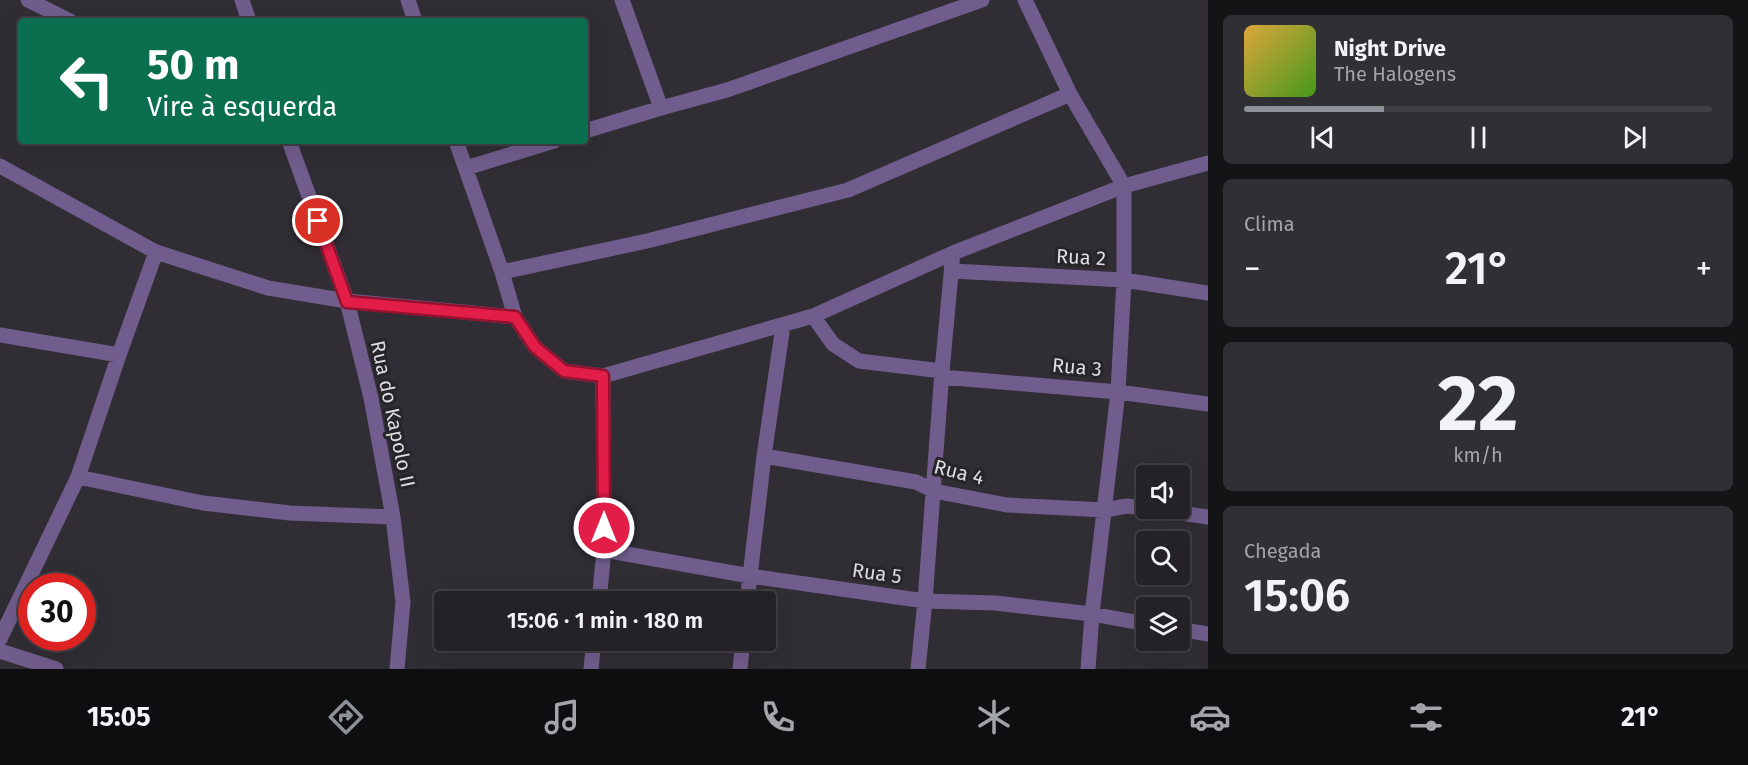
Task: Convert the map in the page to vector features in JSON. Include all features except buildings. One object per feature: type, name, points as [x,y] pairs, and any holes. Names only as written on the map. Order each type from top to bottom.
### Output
[{"type":"street","points":[[28,0],[64,18]]},
{"type":"street","points":[[242,0],[248,18]]},
{"type":"street","points":[[408,0],[414,18]]},
{"type":"street","points":[[622,0],[661,108]]},
{"type":"street","points":[[588,131],[727,90],[982,0]]},
{"type":"street","points":[[1025,0],[1070,94],[1124,186],[1124,280],[1118,392],[1092,614],[1088,669]]},
{"type":"street","points":[[502,272],[647,241],[849,190],[1070,94]]},
{"type":"street","name":"Rua do Kapolo II","points":[[290,144],[347,302],[371,398],[393,517],[403,602],[397,669]]},
{"type":"street","points":[[457,144],[502,272],[515,317],[535,347],[564,371],[603,376],[813,316],[953,253],[1124,186],[1208,163]]},
{"type":"street","points":[[466,168],[544,144]]},
{"type":"street","points":[[0,166],[156,252],[268,288],[347,302],[515,317]]},
{"type":"street","points":[[1185,170],[1208,176]]},
{"type":"street","points":[[0,639],[78,477],[156,252]]},
{"type":"street","points":[[918,669],[953,253]]},
{"type":"street","name":"Rua 2","points":[[952,271],[1124,280],[1208,294]]},
{"type":"street","name":"Rua 3","points":[[813,316],[833,344],[859,361],[942,374],[1118,392],[1208,404]]},
{"type":"street","points":[[748,591],[764,456],[783,326]]},
{"type":"street","points":[[0,335],[119,355]]},
{"type":"street","points":[[599,591],[604,550],[603,376]]},
{"type":"street","name":"Rua 4","points":[[764,456],[916,482],[934,491],[1007,505],[1105,510],[1136,507]]},
{"type":"street","points":[[78,477],[203,504],[290,513],[393,517]]},
{"type":"street","name":"Rua 4","points":[[1190,514],[1208,517]]},
{"type":"street","name":"Rua 5","points":[[604,550],[750,576],[925,601],[995,603],[1092,614],[1136,622]]},
{"type":"street","points":[[1190,631],[1208,634]]},
{"type":"street","points":[[0,651],[56,669]]},
{"type":"street","points":[[591,669],[593,651]]},
{"type":"street","points":[[740,669],[742,651]]},
{"type":"route","points":[[318,221],[347,302],[515,317],[535,347],[564,371],[603,376],[604,528]]}]
